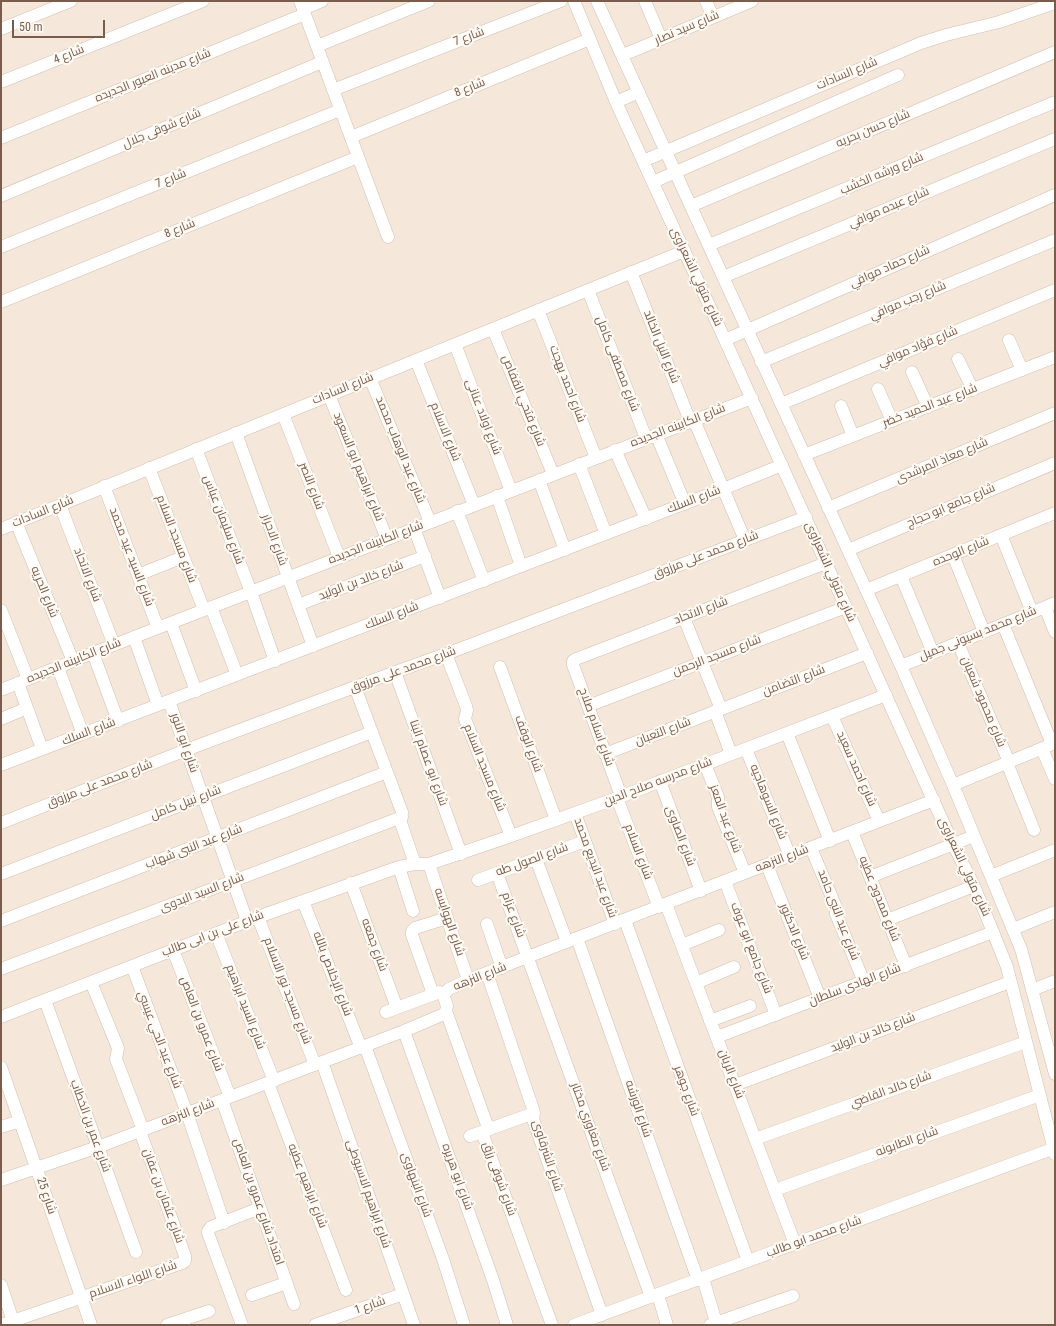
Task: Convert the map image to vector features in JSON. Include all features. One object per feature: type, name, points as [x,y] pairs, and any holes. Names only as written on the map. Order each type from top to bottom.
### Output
[{"type":"street","points":[[1,30],[71,1]]},
{"type":"street","name":"شارع 4","points":[[1,82],[203,1]]},
{"type":"street","name":"شارع مدينه العبور الجديده","points":[[1,138],[322,1]]},
{"type":"street","points":[[317,46],[429,1]]},
{"type":"street","name":"شارع 7","points":[[333,90],[561,1]]},
{"type":"street","name":"شارع متولي الشعراوى","points":[[574,1],[616,102],[752,398],[953,844],[974,886],[1006,967],[1055,1150]]},
{"type":"street","name":"شارع متولي الشعراوى","points":[[597,1],[901,666],[953,785],[1021,949],[1032,990],[1051,1043],[1055,1074]]},
{"type":"street","points":[[644,1],[661,39]]},
{"type":"street","points":[[706,1],[713,17]]},
{"type":"street","name":"شارع سيد نصار","points":[[623,55],[752,1]]},
{"type":"street","name":"شارع السادات","points":[[643,161],[921,43],[946,35],[999,22],[1055,3]]},
{"type":"street","points":[[303,8],[388,237]]},
{"type":"street","name":"شارع 8","points":[[351,137],[590,39]]},
{"type":"street","name":"شارع حسن بحريه","points":[[691,206],[1055,52]]},
{"type":"street","name":"شارع شوقى جلال","points":[[1,196],[322,62]]},
{"type":"street","points":[[653,182],[898,75]]},
{"type":"street","points":[[616,102],[639,92]]},
{"type":"street","name":"شارع ورشه الخشب","points":[[709,246],[1054,105]]},
{"type":"street","name":"شارع 7","points":[[1,248],[340,110]]},
{"type":"street","name":"شارع عبده موافي","points":[[723,277],[1055,139]]},
{"type":"street","name":"شارع 8","points":[[1,302],[358,157]]},
{"type":"street","name":"شارع حماد موافي","points":[[725,340],[1055,195]]},
{"type":"street","name":"شارع رجب موافي","points":[[761,362],[1055,240]]},
{"type":"street","name":"شارع السادات","points":[[1,529],[684,251]]},
{"type":"street","name":"شارع النيل الخالد","points":[[631,272],[692,420],[745,540]]},
{"type":"street","name":"شارع مصطفى كامل","points":[[588,290],[651,436],[685,504]]},
{"type":"street","name":"شارع فؤاد موافي","points":[[781,404],[1055,290]]},
{"type":"street","name":"شارع احمد بهجت","points":[[538,310],[596,458]]},
{"type":"street","name":"شارع فتحي القفاص","points":[[493,329],[553,474]]},
{"type":"street","points":[[1009,340],[1022,370]]},
{"type":"street","name":"شارع اولاد عنانى","points":[[455,344],[511,491]]},
{"type":"street","name":"شارع عبد الحميد خضر","points":[[804,455],[1055,358]]},
{"type":"street","points":[[958,359],[973,390]]},
{"type":"street","name":"شارع الاسلام","points":[[416,360],[474,505]]},
{"type":"street","points":[[912,372],[928,407]]},
{"type":"street","name":"شارع عبد الوهاب محمد","points":[[370,378],[430,522]]},
{"type":"street","points":[[878,389],[892,421]]},
{"type":"street","name":"شارع ابراهيم ابو السعود","points":[[329,395],[386,539]]},
{"type":"street","name":"شارع الكابينه الجديده","points":[[1,690],[207,608],[752,398]]},
{"type":"street","points":[[842,406],[854,436]]},
{"type":"street","name":"شارع معاذ المرشدى","points":[[828,508],[1055,413]]},
{"type":"street","name":"شارع النصر","points":[[283,414],[339,558]]},
{"type":"street","name":"شارع الاحرار","points":[[236,433],[313,646]]},
{"type":"street","name":"شارع سليمان عباس","points":[[196,449],[251,592],[275,661]]},
{"type":"street","points":[[615,450],[646,519]]},
{"type":"street","name":"شارع جامع ابو حجاج","points":[[848,550],[1055,463]]},
{"type":"street","points":[[579,464],[606,534]]},
{"type":"street","name":"شارع السلك","points":[[1,765],[646,519],[782,465]]},
{"type":"street","name":"شارع مسجد السلام","points":[[149,468],[183,556],[237,675]]},
{"type":"street","points":[[539,480],[565,550]]},
{"type":"street","name":"شارع السيد عيد محمد","points":[[104,486],[158,628]]},
{"type":"street","points":[[497,496],[521,566]]},
{"type":"street","name":"شارع الاتحاد","points":[[60,505],[114,645]]},
{"type":"street","points":[[457,511],[484,581]]},
{"type":"street","name":"شارع محمد على مرزوق","points":[[1,823],[186,750],[446,654],[806,517]]},
{"type":"street","name":"شارع الوحده","points":[[866,590],[1000,535],[1054,517]]},
{"type":"street","name":"شارع الحريه","points":[[16,522],[73,661]]},
{"type":"street","points":[[414,528],[440,598]]},
{"type":"street","points":[[1000,535],[1032,612]]},
{"type":"street","points":[[953,555],[984,632]]},
{"type":"street","points":[[138,575],[183,556]]},
{"type":"street","name":"شارع خالد بن الوليد","points":[[298,605],[425,556]]},
{"type":"street","name":"شارع الاتحاد","points":[[576,659],[826,563]]},
{"type":"street","points":[[901,576],[933,653]]},
{"type":"street","points":[[1050,605],[1055,632]]},
{"type":"street","name":"شارع محمد بسيونى جميل","points":[[901,666],[1050,605]]},
{"type":"street","name":"شارع مسجد الرحمن","points":[[588,706],[846,607]]},
{"type":"street","points":[[1,610],[23,681],[28,708],[42,749]]},
{"type":"street","points":[[684,618],[702,662],[731,754]]},
{"type":"street","points":[[171,623],[196,691]]},
{"type":"street","points":[[1002,624],[1050,745],[1055,779]]},
{"type":"street","name":"شارع ابو النور","points":[[134,637],[163,703],[186,750],[247,921]]},
{"type":"street","name":"شارع محمود شعبان","points":[[958,642],[1034,830]]},
{"type":"street","points":[[93,653],[118,721]]},
{"type":"street","name":"شارع التضامن","points":[[718,710],[867,653]]},
{"type":"street","name":"شارع مسجد السلام","points":[[446,654],[466,706],[467,710],[465,719],[512,836]]},
{"type":"street","name":"شارع اسلام صلاح","points":[[576,659],[573,666],[619,797]]},
{"type":"street","name":"شارع الوقف","points":[[500,667],[556,820]]},
{"type":"street","points":[[58,668],[83,734]]},
{"type":"street","name":"شارع ابو عصام البنا","points":[[395,672],[461,854]]},
{"type":"street","points":[[355,687],[402,812],[401,823],[415,864]]},
{"type":"street","name":"شارع مدرسه صلاح الدين","points":[[429,864],[461,854],[619,797],[886,695]]},
{"type":"street","points":[[1,719],[28,708]]},
{"type":"street","name":"شارع التعبان","points":[[605,754],[718,710]]},
{"type":"street","name":"شارع احمد سعيد","points":[[832,716],[879,822]]},
{"type":"street","name":"شارع نبيل كامل","points":[[1,874],[372,732]]},
{"type":"street","points":[[787,733],[830,840]]},
{"type":"street","points":[[953,785],[1050,745]]},
{"type":"street","name":"شارع السوهاجيه","points":[[746,749],[790,856]]},
{"type":"street","name":"شارع عبد المعز","points":[[704,764],[718,797],[718,807],[745,873]]},
{"type":"street","name":"شارع عبد النبى شهاب","points":[[1,922],[387,772]]},
{"type":"street","name":"شارع الصاوى","points":[[660,781],[701,891]]},
{"type":"street","name":"شارع السلام","points":[[619,797],[663,905]]},
{"type":"street","name":"شارع النزهه","points":[[439,994],[468,980],[934,800]]},
{"type":"street","name":"شارع عبد البديع محمد","points":[[575,813],[585,841],[620,922]]},
{"type":"street","name":"شارع السيد البدوى","points":[[1,969],[402,817]]},
{"type":"street","name":"شارع ممدوح عطيه","points":[[852,832],[906,966]]},
{"type":"street","points":[[870,877],[974,836]]},
{"type":"street","name":"شارع الصول طه","points":[[478,880],[585,841]]},
{"type":"street","name":"شارع عبد النبى حامد","points":[[811,848],[836,907],[836,914],[864,982]]},
{"type":"street","points":[[991,876],[1055,850]]},
{"type":"street","name":"شارع الورشه","points":[[536,859],[572,940],[701,1279],[715,1319],[713,1324]]},
{"type":"street","name":"شارع على بن ابى طالب","points":[[1,1017],[258,916],[399,867],[415,864],[429,864]]},
{"type":"street","name":"شارع الهوايسه","points":[[429,864],[468,980]]},
{"type":"street","name":"شارع الدكتور","points":[[767,865],[820,998]]},
{"type":"street","points":[[399,867],[413,911]]},
{"type":"street","name":"شارع عزام","points":[[497,873],[528,957]]},
{"type":"street","name":"شارع جامع ابو عوف","points":[[725,881],[776,1015]]},
{"type":"street","name":"شارع جمعه","points":[[351,883],[391,1010],[439,994]]},
{"type":"street","points":[[887,920],[974,886]]},
{"type":"street","name":"شارع الإخلاص بالله","points":[[303,901],[363,1047]]},
{"type":"street","name":"شارع الريان","points":[[663,905],[682,945],[796,1244]]},
{"type":"street","points":[[1013,929],[1055,912]]},
{"type":"street","name":"شارع مسجد نور الاسلام","points":[[258,916],[319,1064]]},
{"type":"street","points":[[439,994],[412,935],[412,931],[415,928],[447,918]]},
{"type":"street","name":"شارع جوهر","points":[[620,922],[748,1261]]},
{"type":"street","points":[[487,924],[502,968]]},
{"type":"street","points":[[682,945],[719,930]]},
{"type":"street","name":"شارع الهادى سلطان","points":[[717,1037],[993,932]]},
{"type":"street","name":"شارع السيد ابراهيم","points":[[216,933],[271,1082]]},
{"type":"street","name":"شارع عمرو بن العاص","points":[[172,950],[226,1099]]},
{"type":"street","name":"شارع مغاوري مختار","points":[[528,957],[654,1296],[667,1325]]},
{"type":"street","name":"شارع عبد الحي عيسي","points":[[132,966],[187,1113],[224,1223]]},
{"type":"street","points":[[696,982],[734,967]]},
{"type":"street","name":"شارع الشرقاوى","points":[[487,973],[534,1113],[533,1119],[602,1315]]},
{"type":"street","points":[[1032,990],[1055,981]]},
{"type":"street","name":"شارع عثمان بن عفان","points":[[91,982],[118,1048],[116,1059],[185,1261]]},
{"type":"street","name":"شارع خالد بن الوليد","points":[[735,1085],[1010,982]]},
{"type":"street","name":"شارع النزهه","points":[[1,1180],[98,1147],[404,1031],[444,1014],[447,1006],[444,997],[439,994]]},
{"type":"street","name":"شارع عمر بن الخطاب","points":[[45,1000],[136,1252]]},
{"type":"street","points":[[710,1020],[750,1006]]},
{"type":"street","name":"شارع شوقى رزق","points":[[446,1011],[487,1125],[487,1130],[483,1135],[552,1325]]},
{"type":"street","name":"شارع ابو هريره","points":[[404,1031],[485,1258],[507,1325]]},
{"type":"street","name":"شارع خالد القاضي","points":[[755,1139],[1026,1042]]},
{"type":"street","name":"شارع البنهاوى","points":[[363,1047],[443,1259],[464,1325]]},
{"type":"street","name":"شارع ابراهيم الاسيوطى","points":[[319,1064],[414,1325]]},
{"type":"street","name":"شارع 25","points":[[2,1073],[91,1325]]},
{"type":"street","name":"شارع ابراهيم عطيه","points":[[271,1082],[346,1290]]},
{"type":"street","name":"شارع الطابونه","points":[[775,1190],[1040,1095]]},
{"type":"street","name":"امتداد شارع عمرو بن العاص","points":[[226,1099],[260,1208],[294,1304]]},
{"type":"street","points":[[470,1136],[534,1113]]},
{"type":"street","points":[[1,1127],[20,1121]]},
{"type":"street","name":"شارع محمد ابو طالب","points":[[574,1325],[1055,1150]]},
{"type":"street","points":[[242,1325],[208,1231],[211,1228],[260,1208]]},
{"type":"street","name":"شارع اللواء الاسلام","points":[[1,1325],[185,1261]]},
{"type":"street","points":[[252,1295],[286,1283]]},
{"type":"street","points":[[1,1285],[13,1321]]},
{"type":"street","name":"شارع 1","points":[[315,1325],[345,1320],[403,1294]]},
{"type":"street","points":[[713,1324],[793,1296]]},
{"type":"street","points":[[167,1325],[209,1311]]},
{"type":"shaded area","points":[[1,1],[1055,1],[1055,1325],[1,1325]]}]
